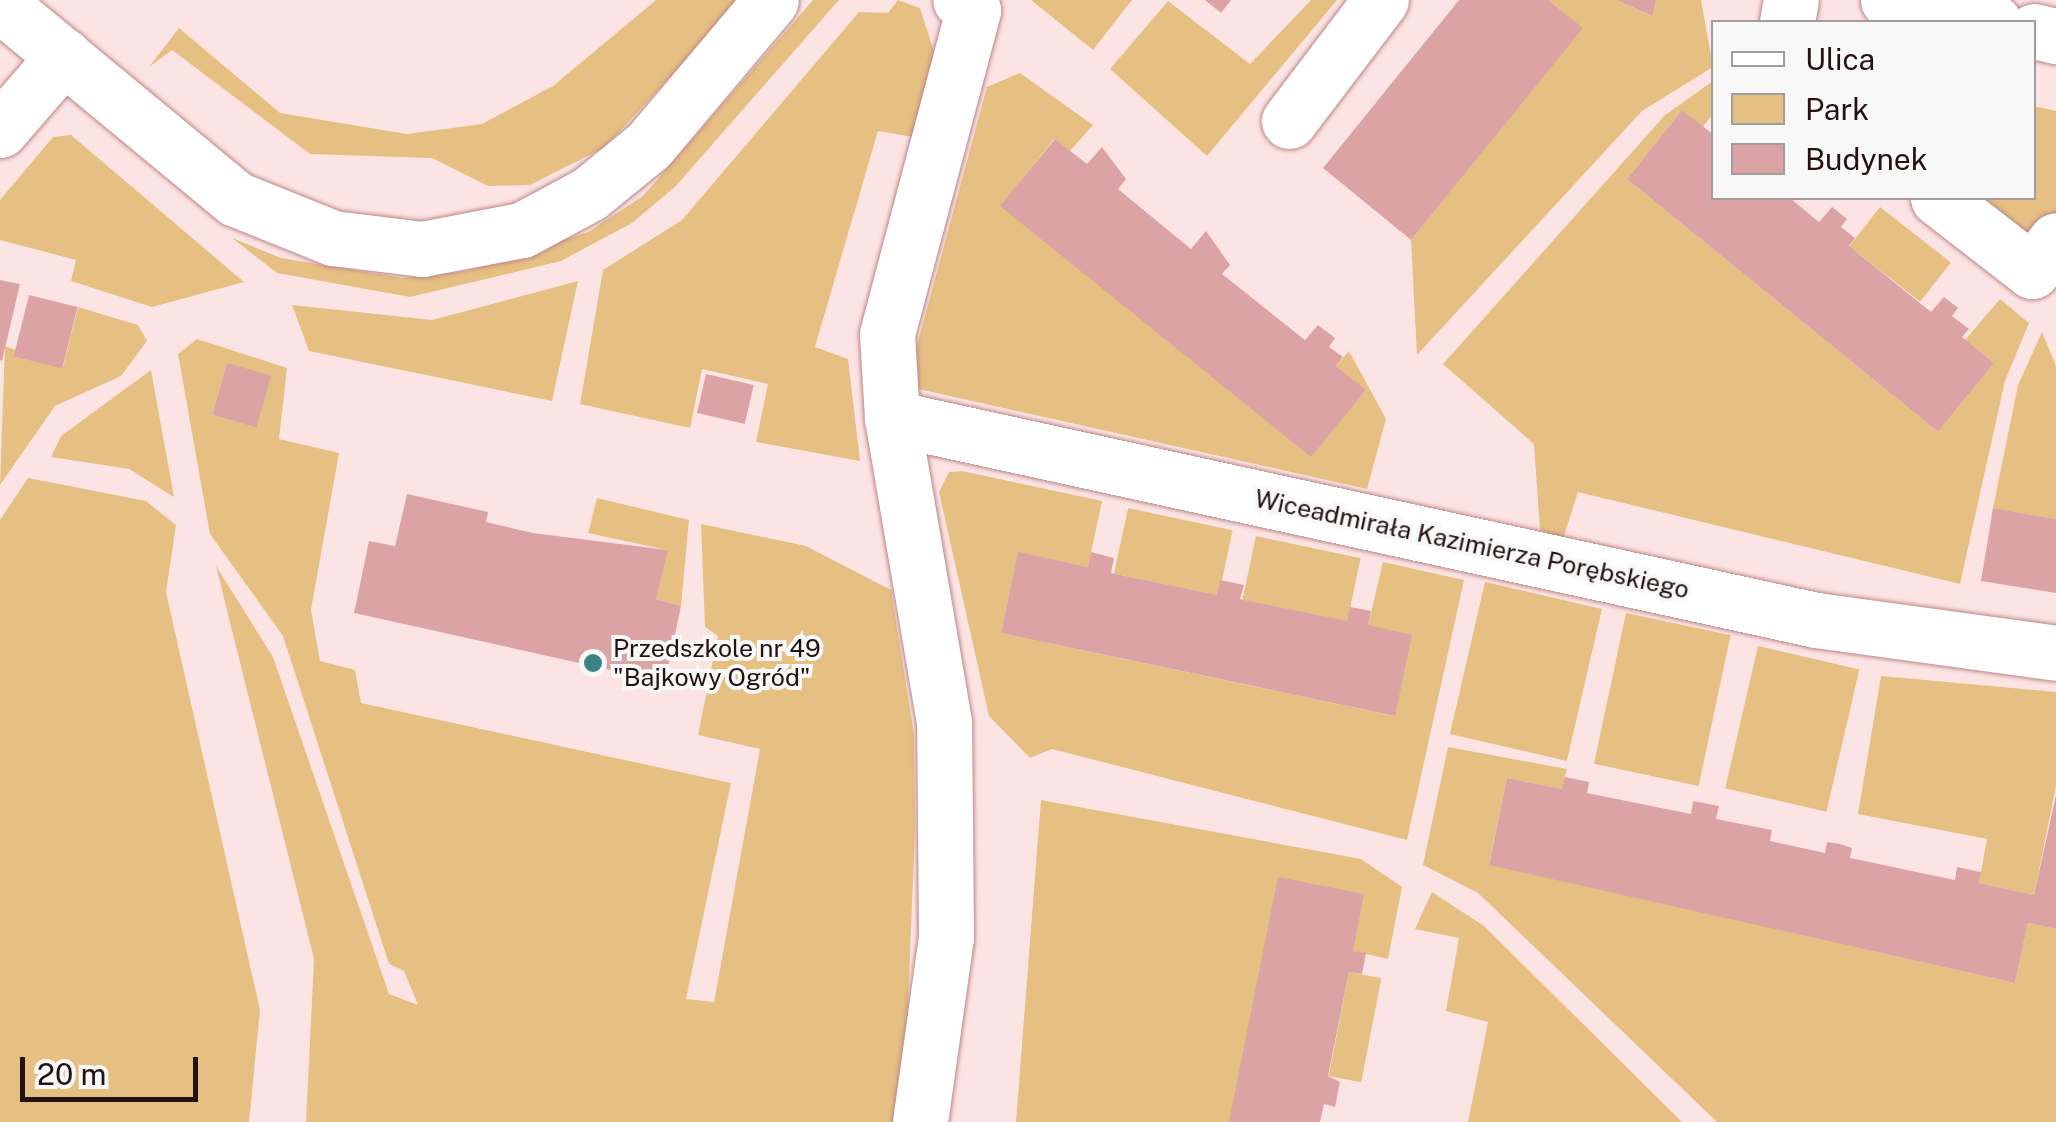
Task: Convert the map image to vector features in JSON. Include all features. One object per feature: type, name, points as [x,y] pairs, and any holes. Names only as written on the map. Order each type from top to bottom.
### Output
[{"type":"street","points":[[0,4],[236,199],[333,238],[422,249],[522,230],[590,194],[649,146],[771,0]]},
{"type":"street","points":[[920,1122],[946,936],[944,722],[892,418],[887,334],[973,10],[960,0]]},
{"type":"street","points":[[1288,121],[1381,0]]},
{"type":"street","points":[[1888,0],[1984,20]]},
{"type":"street","points":[[0,130],[64,56]]},
{"type":"street","points":[[1941,200],[2032,271],[2056,240]]},
{"type":"street","name":"Wiceadmirała Kazimierza Porębskiego","points":[[892,418],[1816,620],[2056,653]]},
{"type":"green space","points":[[656,0],[742,0],[605,147],[530,185],[488,186],[432,158],[310,154],[172,50],[149,67],[179,28],[280,113],[407,134],[482,124],[553,86]]},
{"type":"green space","points":[[813,0],[839,0],[675,187],[632,223],[561,261],[410,297],[277,273],[232,238],[281,258],[403,278],[467,271],[588,232],[643,196]]},
{"type":"green space","points":[[898,0],[920,8],[937,61],[919,138],[878,131],[815,347],[848,359],[860,461],[756,442],[768,384],[702,369],[690,428],[580,404],[603,270],[682,220],[859,12],[888,13]]},
{"type":"green space","points":[[1031,0],[1132,0],[1093,50]]},
{"type":"green space","points":[[1311,0],[1337,0],[1207,156],[1110,69],[1168,1],[1250,64]]},
{"type":"green space","points":[[1548,0],[1616,0],[1651,16],[1656,0],[1701,0],[1711,68],[1642,111],[1417,355],[1411,240],[1582,28]]},
{"type":"green space","points":[[1020,73],[1093,125],[1070,151],[1054,139],[1001,206],[1311,456],[1365,391],[1336,366],[1349,351],[1386,419],[1367,489],[914,388],[908,379],[987,87]]},
{"type":"green space","points":[[1711,82],[1711,117],[1703,127],[1682,110],[1627,179],[1938,432],[1994,363],[1965,340],[2000,299],[2029,323],[2005,381],[1960,584],[1578,492],[1563,539],[1540,530],[1534,444],[1443,364],[1665,115]]},
{"type":"green space","points":[[2036,106],[2056,111],[2056,221],[2022,235],[1961,200],[2036,200]]},
{"type":"green space","points":[[71,135],[244,282],[152,307],[71,281],[76,260],[0,240],[0,200],[53,137]]},
{"type":"green space","points":[[1880,207],[1951,262],[1920,302],[1849,246]]},
{"type":"green space","points":[[578,281],[552,401],[309,351],[292,305],[432,320]]},
{"type":"green space","points":[[78,307],[138,325],[147,341],[121,376],[55,406],[0,485],[5,346],[63,367]]},
{"type":"green space","points":[[2042,332],[2056,366],[2056,519],[1993,508],[2018,385]]},
{"type":"green space","points":[[197,339],[287,368],[279,439],[339,453],[311,610],[320,661],[355,670],[361,703],[731,783],[686,999],[714,1002],[760,749],[698,735],[718,636],[705,627],[701,524],[806,546],[891,590],[914,734],[915,827],[907,1031],[893,1122],[306,1122],[314,959],[216,566],[273,657],[389,994],[418,1005],[404,971],[389,964],[283,636],[210,534],[178,354]],"holes":[[[227,363],[256,427],[212,415]]]},
{"type":"green space","points":[[151,370],[174,497],[129,469],[51,457],[61,436]]},
{"type":"green space","points":[[962,471],[1102,501],[1088,567],[1018,553],[1001,633],[1394,716],[1368,625],[1383,562],[1464,580],[1407,840],[1052,749],[1030,758],[989,716],[939,492],[949,472]]},
{"type":"green space","points":[[28,478],[146,501],[176,525],[166,592],[260,1010],[249,1122],[0,1122],[0,520]]},
{"type":"green space","points":[[597,498],[689,520],[681,606],[656,599],[667,550],[588,533]]},
{"type":"green space","points":[[1128,508],[1233,530],[1219,596],[1114,574]]},
{"type":"green space","points":[[1256,536],[1361,558],[1347,622],[1242,600]]},
{"type":"green space","points":[[1485,582],[1602,609],[1567,761],[1450,734]]},
{"type":"green space","points":[[1626,613],[1731,635],[1699,786],[1594,764]]},
{"type":"green space","points":[[1758,646],[1859,669],[1826,812],[1725,788]]},
{"type":"green space","points":[[1881,676],[2056,692],[2056,786],[2034,895],[1979,883],[1987,839],[1858,814]]},
{"type":"green space","points":[[1448,747],[1567,769],[1562,789],[1507,778],[1489,864],[2015,983],[2028,923],[2056,929],[2056,1122],[1717,1122],[1478,893],[1423,865]]},
{"type":"green space","points":[[1041,800],[1361,859],[1402,887],[1388,959],[1353,951],[1229,1122],[1016,1122]]},
{"type":"green space","points":[[1432,892],[1484,926],[1682,1122],[1468,1122],[1488,1022],[1446,1011],[1459,938],[1415,929]]},
{"type":"green space","points":[[1349,972],[1381,978],[1361,1082],[1329,1076]]},
{"type":"building","points":[[1205,0],[1231,0],[1221,13]]},
{"type":"building","points":[[1459,0],[1548,0],[1583,28],[1411,240],[1323,168]]},
{"type":"building","points":[[1616,0],[1656,0],[1652,16]]},
{"type":"building","points":[[1682,110],[1711,133],[1711,200],[1792,200],[1819,222],[1832,207],[1847,219],[1841,227],[1855,238],[1849,246],[1931,312],[1944,297],[1958,308],[1952,316],[1969,329],[1962,337],[1994,363],[1938,432],[1627,179]]},
{"type":"building","points":[[1055,139],[1087,164],[1102,147],[1126,179],[1118,189],[1191,249],[1206,231],[1230,265],[1222,274],[1305,340],[1318,325],[1335,338],[1329,347],[1343,357],[1336,366],[1366,390],[1311,457],[1000,206]]},
{"type":"building","points":[[0,280],[20,284],[2,361],[0,360]]},
{"type":"building","points":[[29,295],[78,307],[62,368],[14,356]]},
{"type":"building","points":[[227,363],[271,376],[256,428],[212,415]]},
{"type":"building","points":[[706,374],[754,385],[745,424],[697,413]]},
{"type":"building","points":[[407,494],[488,512],[486,522],[533,533],[668,550],[656,599],[681,606],[665,682],[354,613],[369,541],[395,546]]},
{"type":"building","points":[[1993,508],[2056,519],[2056,593],[1981,581]]},
{"type":"building","points":[[1018,552],[1088,567],[1091,552],[1114,558],[1111,573],[1217,595],[1220,580],[1244,585],[1240,599],[1347,621],[1350,607],[1371,611],[1368,625],[1412,635],[1395,716],[1001,633]]},
{"type":"building","points":[[1565,777],[1589,782],[1587,793],[1691,814],[1693,801],[1719,806],[1716,819],[1772,830],[1770,841],[1825,853],[1827,842],[1840,844],[1852,848],[1850,858],[1955,880],[1957,867],[1981,872],[1979,883],[2034,895],[2056,795],[2056,929],[2028,923],[2015,983],[1489,865],[1507,778],[1562,789]]},
{"type":"building","points":[[1278,877],[1364,894],[1353,951],[1366,953],[1362,974],[1349,972],[1328,1076],[1340,1082],[1335,1107],[1324,1104],[1320,1122],[1229,1122]]},
{"type":"place","name":"Przedszkole nr 49 \"Bajkowy Ogród\"","points":[[593,663]]}]
